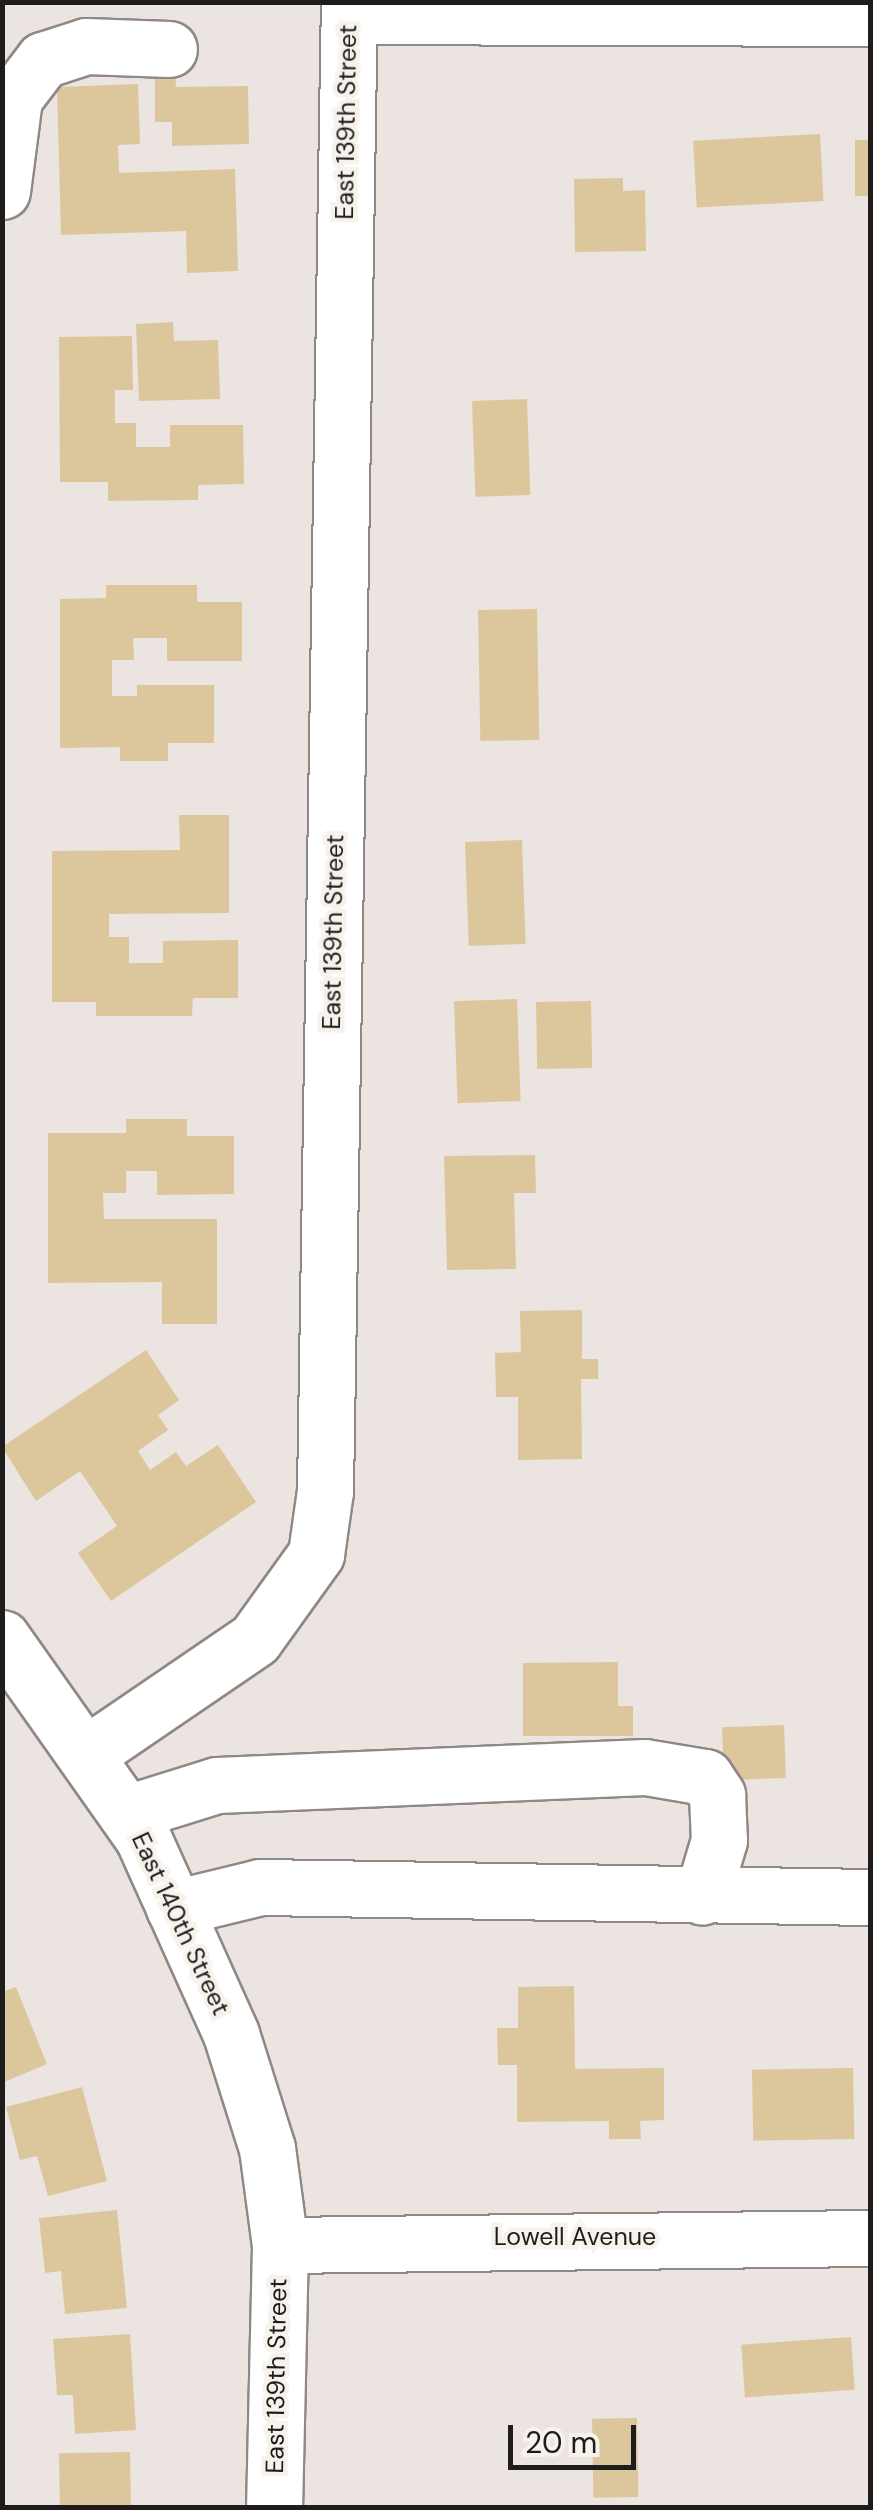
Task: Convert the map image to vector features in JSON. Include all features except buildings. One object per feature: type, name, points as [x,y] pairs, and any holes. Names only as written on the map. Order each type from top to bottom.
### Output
[{"type":"street","points":[[349,9],[870,18]]},
{"type":"street","name":"East 139th Street","points":[[88,1753],[256,1638],[316,1554],[325,1491],[349,9]]},
{"type":"street","points":[[2,191],[14,98],[43,60],[86,46],[168,49]]},
{"type":"street","name":"East 140th Street","points":[[2,1638],[88,1753],[127,1813],[174,1908],[237,2053],[266,2148],[280,2245]]},
{"type":"street","points":[[127,1813],[217,1785],[644,1767],[705,1778],[718,1795],[717,1855],[702,1898]]},
{"type":"street","points":[[174,1908],[260,1888],[702,1898],[870,1897]]},
{"type":"street","name":"Lowell Avenue","points":[[280,2245],[870,2238]]},
{"type":"street","name":"East 139th Street","points":[[274,2508],[280,2245]]}]
